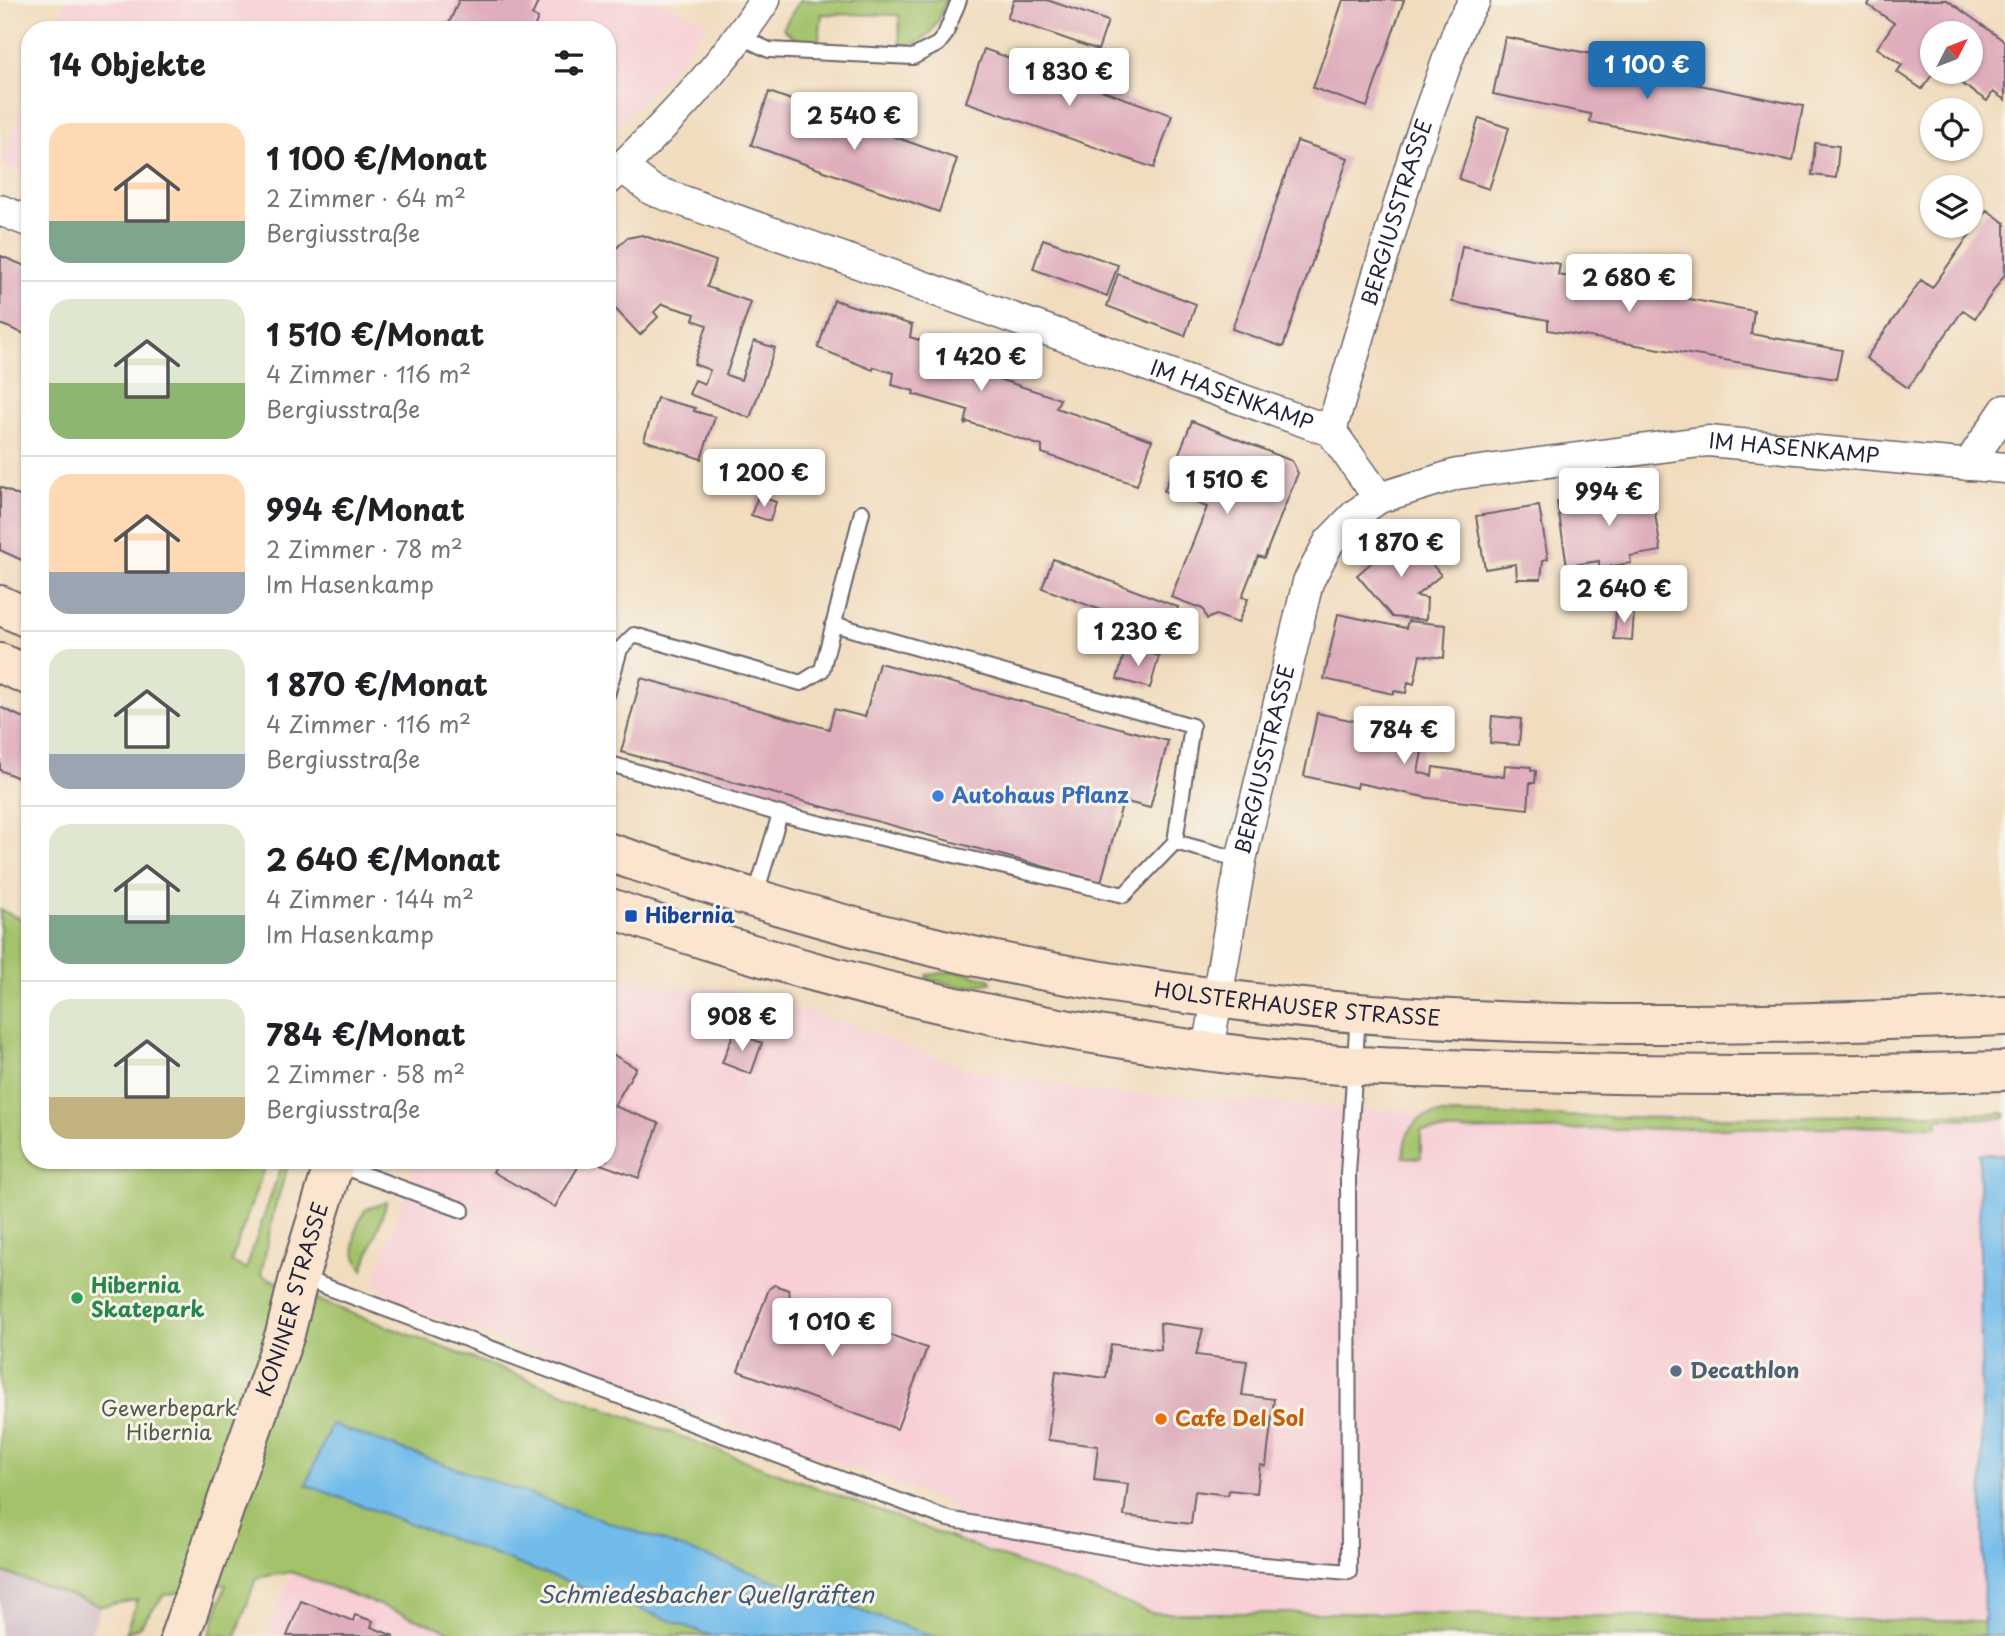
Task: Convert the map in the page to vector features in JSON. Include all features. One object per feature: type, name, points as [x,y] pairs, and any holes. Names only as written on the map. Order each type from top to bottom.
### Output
[{"type":"main road","points":[[0,605],[21,615]]},
{"type":"main road","points":[[0,663],[21,673]]},
{"type":"main road","name":"HOLSTERHAUSER STRASSE","points":[[616,855],[754,899],[922,945],[1052,972],[1217,998],[1359,1012],[1618,1023],[2005,1016]]},
{"type":"main road","points":[[616,910],[850,980],[940,1003],[1043,1024],[1273,1059],[1353,1066],[1616,1076],[2005,1071]]},
{"type":"main road","name":"KONINER STRASSE","points":[[180,1636],[285,1334],[299,1277],[332,1169]]},
{"type":"street","points":[[616,173],[668,123],[740,37],[765,0]]},
{"type":"street","name":"BERGIUSSTRASSE","points":[[1331,431],[1415,151],[1460,25],[1475,0]]},
{"type":"street","name":"IM HASENKAMP","points":[[616,174],[652,190],[1331,431],[1379,498],[1457,474],[1708,441],[2005,468]]},
{"type":"street","points":[[0,209],[21,218]]},
{"type":"street","points":[[1968,465],[2005,410]]},
{"type":"street","name":"BERGIUSSTRASSE","points":[[1208,1050],[1241,860],[1308,582],[1329,542],[1356,514],[1379,498]]},
{"type":"lane","points":[[740,37],[769,50],[913,57],[938,44],[946,36],[959,0]]},
{"type":"lane","points":[[616,665],[621,649],[634,635],[802,683],[822,670],[862,512]]},
{"type":"lane","points":[[616,766],[780,814],[1124,895],[1175,842],[1192,726],[833,624]]},
{"type":"lane","points":[[754,899],[780,814]]},
{"type":"lane","points":[[1175,842],[1241,860]]},
{"type":"lane","points":[[299,1277],[948,1519],[1157,1556],[1349,1572],[1348,1174],[1353,1066],[1359,1012]]},
{"type":"lane","points":[[353,1169],[462,1210]]},
{"type":"shaded area","points":[[67,0],[659,0],[709,23],[677,64],[616,128],[616,21],[58,21]]},
{"type":"shaded area","points":[[21,113],[21,171],[0,163]]},
{"type":"shaded area","points":[[616,973],[665,988],[723,988],[842,1022],[966,1069],[1086,1091],[1480,1116],[2005,1113],[2005,1622],[1152,1613],[954,1541],[953,1505],[401,1304],[374,1282],[413,1169],[616,1169]]},
{"type":"shaded area","points":[[0,1571],[101,1606],[90,1636],[0,1636]]},
{"type":"shaded area","points":[[291,1572],[462,1636],[268,1636]]},
{"type":"green space","points":[[800,0],[946,0],[931,32],[919,41],[900,45],[899,15],[822,14],[818,45],[794,38],[783,28]]},
{"type":"green space","name":"Gewerbepark Hibernia","points":[[0,910],[21,919],[21,1169],[264,1169],[231,1262],[246,1269],[280,1169],[287,1169],[274,1210],[261,1275],[335,1307],[1152,1613],[1378,1613],[2005,1622],[2005,1636],[462,1636],[291,1572],[256,1578],[236,1636],[209,1636],[226,1584],[164,1595],[140,1626],[125,1634],[137,1600],[101,1606],[0,1571]]},
{"type":"green space","points":[[956,971],[990,979],[991,983],[961,987],[927,979],[927,975]]},
{"type":"green space","points":[[2005,1113],[2005,1118],[1937,1119],[1938,1126],[1421,1131],[1421,1158],[1403,1157],[1408,1133],[1416,1122],[1438,1114],[1676,1118]]},
{"type":"green space","points":[[387,1202],[363,1270],[354,1248],[358,1224],[366,1209]]},
{"type":"water","points":[[1979,1154],[2003,1154],[2005,1636],[1984,1636]]},
{"type":"water","name":"Schmiedesbacher Quellgräften","points":[[331,1424],[932,1636],[712,1636],[306,1485]]},
{"type":"building","points":[[459,0],[539,0],[532,15],[538,18],[537,21],[450,21]]},
{"type":"building","points":[[1014,0],[1047,0],[1108,21],[1098,50],[1007,18]]},
{"type":"building","points":[[1343,0],[1404,0],[1367,107],[1313,88]]},
{"type":"building","points":[[1871,0],[1947,0],[1976,21],[1920,21],[1920,84],[1926,84],[1922,89],[1897,72],[1902,65],[1877,48],[1894,23],[1868,5]]},
{"type":"building","points":[[1983,26],[2005,42],[2005,100],[1993,92],[1987,101],[1962,84],[1983,84]]},
{"type":"building","points":[[1505,37],[1603,56],[1601,65],[1803,106],[1793,161],[1590,122],[1591,114],[1493,94]]},
{"type":"building","points":[[984,49],[1172,115],[1154,168],[966,102]]},
{"type":"building","points":[[769,92],[957,159],[939,212],[751,145]]},
{"type":"building","points":[[1479,118],[1509,128],[1489,189],[1459,179]]},
{"type":"building","points":[[1297,141],[1348,158],[1283,347],[1232,329]]},
{"type":"building","points":[[1815,143],[1839,146],[1836,178],[1812,175]]},
{"type":"building","points":[[1987,210],[2005,223],[2005,274],[1975,318],[1963,310],[1908,388],[1866,358],[1921,280],[1932,288],[1967,238],[1983,238],[1983,216]]},
{"type":"building","points":[[642,235],[716,261],[707,287],[751,302],[726,375],[741,380],[754,341],[775,348],[750,418],[689,394],[695,380],[705,384],[710,370],[694,364],[707,325],[693,320],[695,314],[662,304],[654,312],[658,317],[640,335],[616,310],[616,248],[627,238]]},
{"type":"building","points":[[1043,239],[1118,265],[1107,296],[1033,269]]},
{"type":"building","points":[[1462,246],[1560,264],[1558,275],[1754,311],[1751,334],[1842,350],[1836,379],[1548,330],[1548,320],[1452,302]]},
{"type":"building","points":[[1,256],[21,264],[21,332],[0,324]]},
{"type":"building","points":[[1118,274],[1196,304],[1185,336],[1107,306]]},
{"type":"building","points":[[834,300],[912,325],[910,337],[985,362],[983,374],[1060,399],[1056,408],[1152,440],[1137,485],[1042,453],[1042,446],[968,422],[965,424],[968,410],[913,394],[914,391],[892,385],[894,373],[874,367],[873,370],[818,348]]},
{"type":"building","points":[[657,398],[695,408],[694,411],[715,417],[701,459],[644,440]]},
{"type":"building","points":[[1192,421],[1292,461],[1298,473],[1264,558],[1258,556],[1242,597],[1248,599],[1238,623],[1216,615],[1207,619],[1203,609],[1171,597],[1207,507],[1164,491]]},
{"type":"building","points":[[0,487],[21,497],[21,560],[0,550]]},
{"type":"building","points":[[1651,488],[1661,551],[1630,556],[1631,563],[1599,568],[1599,561],[1567,566],[1557,502]]},
{"type":"building","points":[[758,496],[776,502],[770,521],[751,515]]},
{"type":"building","points":[[1539,506],[1548,559],[1543,560],[1541,579],[1517,579],[1516,564],[1485,569],[1476,516]]},
{"type":"building","points":[[1406,533],[1441,575],[1416,596],[1427,598],[1426,620],[1392,617],[1357,575]]},
{"type":"building","points":[[1053,559],[1178,607],[1167,635],[1042,588]]},
{"type":"building","points":[[1616,611],[1634,612],[1632,640],[1614,639]]},
{"type":"building","points":[[1338,614],[1406,628],[1408,621],[1446,625],[1444,658],[1420,655],[1414,684],[1408,682],[1406,693],[1394,691],[1394,694],[1324,679]]},
{"type":"building","points":[[1126,647],[1159,656],[1150,688],[1117,679]]},
{"type":"building","points":[[879,663],[1168,741],[1150,808],[1123,801],[1101,882],[621,752],[641,678],[829,729],[834,709],[865,717]]},
{"type":"building","points":[[0,707],[21,717],[21,779],[0,770]]},
{"type":"building","points":[[1317,713],[1407,732],[1406,739],[1424,742],[1418,772],[1432,776],[1433,767],[1504,777],[1505,765],[1531,767],[1531,770],[1536,771],[1535,783],[1530,783],[1528,809],[1429,798],[1358,783],[1357,788],[1304,776]]},
{"type":"building","points":[[1492,716],[1521,719],[1519,745],[1490,743]]},
{"type":"building","points":[[734,1032],[762,1043],[751,1074],[722,1063]]},
{"type":"building","points":[[616,1056],[636,1068],[616,1103]]},
{"type":"building","points":[[616,1107],[659,1123],[639,1178],[614,1169]]},
{"type":"building","points":[[495,1169],[577,1169],[555,1207],[493,1172]]},
{"type":"building","points":[[774,1285],[789,1290],[790,1298],[827,1312],[835,1300],[848,1304],[846,1319],[927,1348],[897,1429],[738,1371],[769,1289]]},
{"type":"building","name":"Cafe Del Sol","points":[[1160,1323],[1203,1329],[1196,1355],[1247,1361],[1242,1395],[1274,1399],[1266,1466],[1260,1465],[1257,1493],[1229,1490],[1228,1495],[1195,1491],[1191,1524],[1124,1516],[1128,1484],[1094,1480],[1098,1446],[1048,1440],[1056,1371],[1106,1378],[1111,1344],[1161,1350]]},
{"type":"building","points":[[301,1601],[353,1621],[355,1615],[373,1621],[371,1627],[394,1636],[287,1636]]},
{"type":"place","name":"Autohaus Pflanz","points":[[938,796]]},
{"type":"place","name":"Hibernia","points":[[631,916]]},
{"type":"place","name":"Hibernia Skatepark","points":[[77,1298]]},
{"type":"place","name":"Decathlon","points":[[1676,1371]]},
{"type":"place","name":"Cafe Del Sol","points":[[1161,1419]]}]
